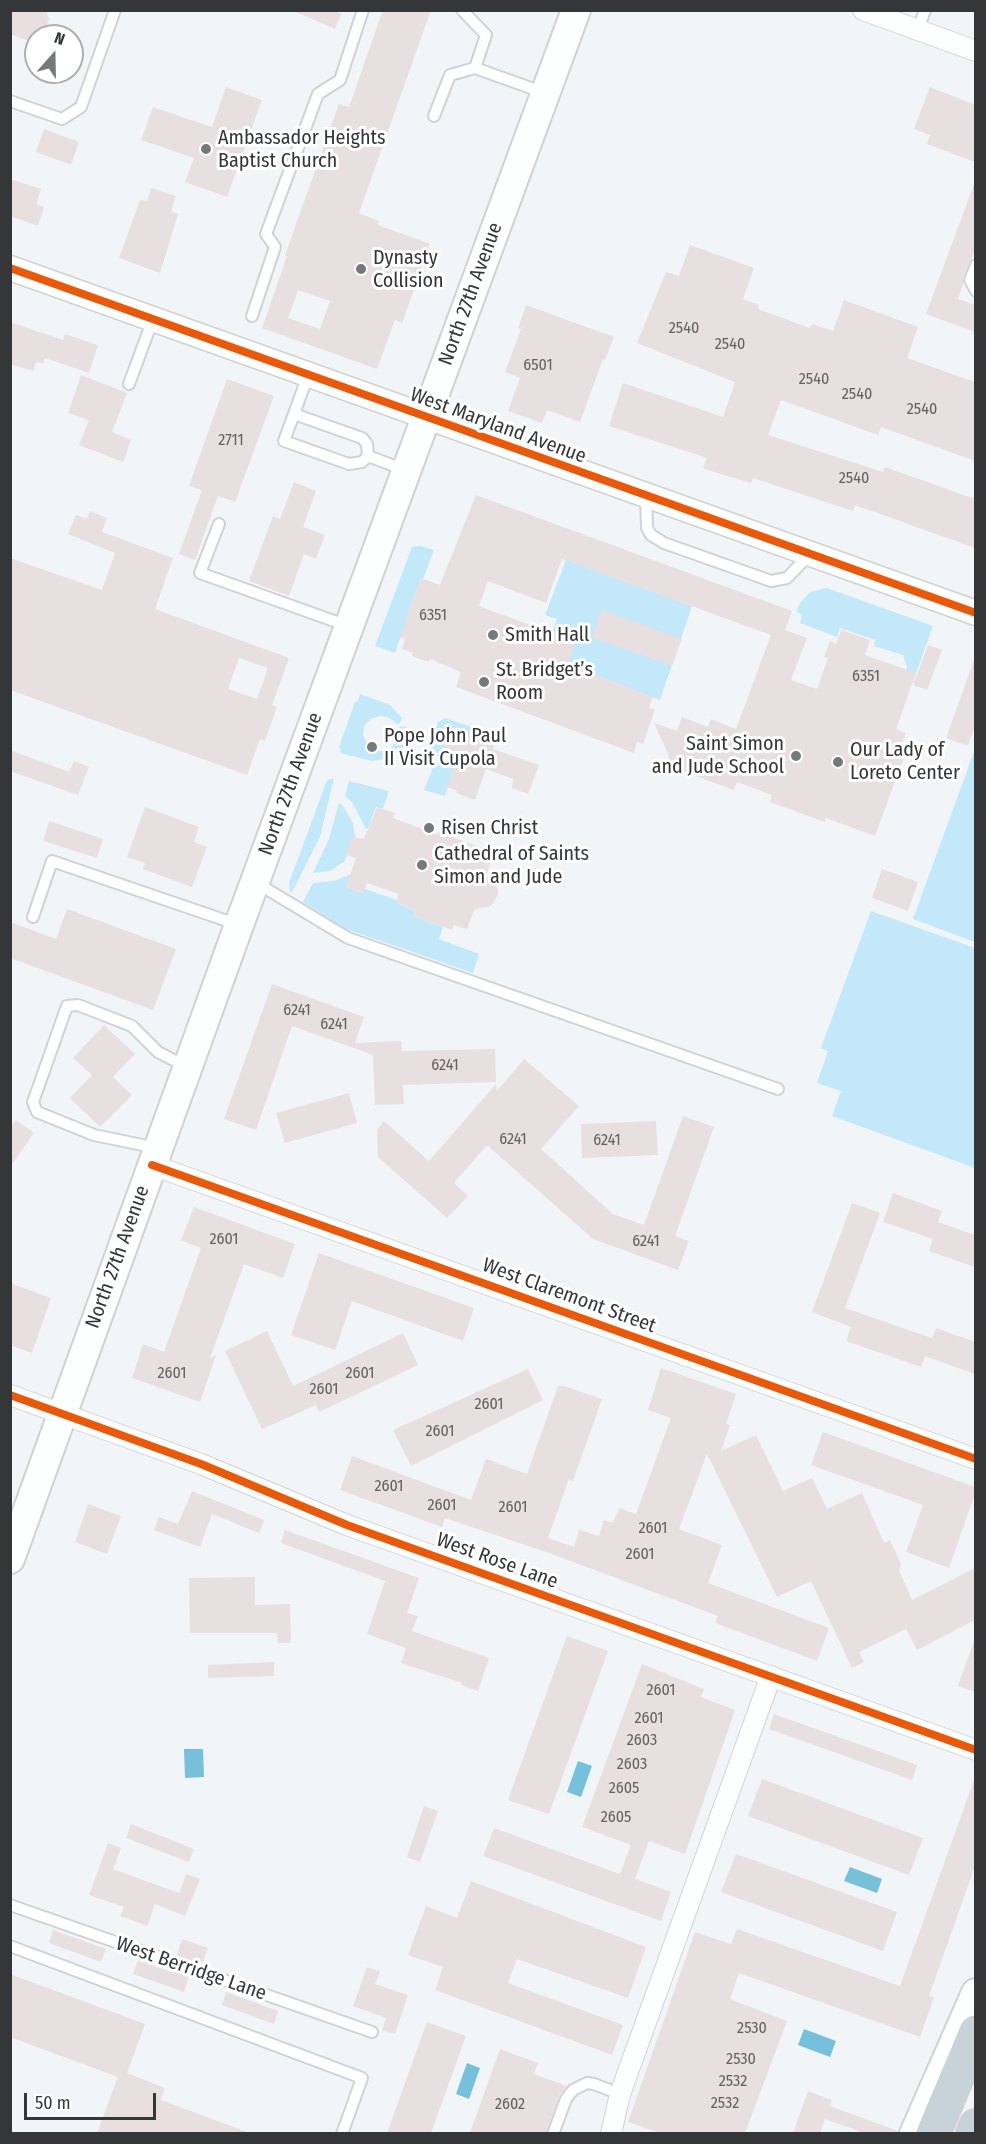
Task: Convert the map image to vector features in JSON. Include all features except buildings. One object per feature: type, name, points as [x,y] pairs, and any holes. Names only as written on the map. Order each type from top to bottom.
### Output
[{"type":"highway","points":[[933,2133],[975,2032]]},
{"type":"highway","points":[[973,2133],[975,2126]]},
{"type":"main road","name":"North 27th Avenue","points":[[10,1559],[154,1156],[576,10]]},
{"type":"main road","points":[[914,2133],[975,1993]]},
{"type":"street","points":[[863,10],[975,51]]},
{"type":"street","name":"West Maryland Avenue","points":[[10,268],[975,613]]},
{"type":"street","name":"West Claremont Street","points":[[154,1156],[975,1459]]},
{"type":"street","name":"West Rose Lane","points":[[10,1395],[201,1464],[347,1525],[975,1750]]},
{"type":"street","points":[[611,2133],[620,2094],[771,1676]]},
{"type":"lane","points":[[10,101],[62,119],[81,107],[115,10]]},
{"type":"lane","points":[[252,316],[275,247],[266,234],[318,94],[340,80],[363,10]]},
{"type":"lane","points":[[462,10],[486,35],[475,68]]},
{"type":"lane","points":[[918,30],[925,10]]},
{"type":"lane","points":[[434,116],[450,75],[475,68],[545,93]]},
{"type":"lane","points":[[975,265],[970,280],[975,291]]},
{"type":"lane","points":[[129,384],[153,320]]},
{"type":"lane","points":[[294,414],[362,438],[367,444],[368,456],[362,462],[349,464],[284,441],[308,375]]},
{"type":"lane","points":[[368,456],[405,471]]},
{"type":"lane","points":[[645,495],[647,528],[651,535],[664,543],[771,581],[787,578],[810,554]]},
{"type":"lane","points":[[219,524],[201,573],[348,626]]},
{"type":"lane","points":[[33,917],[52,861],[239,925]]},
{"type":"lane","points":[[255,882],[348,938],[778,1089]]},
{"type":"lane","points":[[154,1156],[37,1112],[33,1102],[67,1006],[78,1005],[132,1026],[158,1052],[187,1067]]},
{"type":"lane","name":"West Berridge Lane","points":[[10,1905],[372,2032]]},
{"type":"lane","points":[[10,1946],[362,2078],[342,2133]]},
{"type":"lane","points":[[553,2133],[566,2099],[573,2090],[587,2083],[620,2094]]},
{"type":"shaded area","points":[[420,546],[434,550],[423,579],[421,578],[395,653],[375,646],[412,547]]},
{"type":"shaded area","points":[[566,560],[692,606],[660,700],[568,665],[552,633],[557,619],[545,615]]},
{"type":"shaded area","points":[[827,588],[933,626],[914,679],[904,675],[907,667],[903,655],[874,646],[875,640],[840,628],[837,637],[800,623],[802,615],[797,610],[801,602],[810,592]]},
{"type":"shaded area","points":[[360,694],[390,705],[402,718],[397,724],[388,717],[379,716],[371,719],[364,726],[363,735],[367,744],[377,751],[387,751],[389,755],[387,759],[372,761],[340,753],[339,747]]},
{"type":"shaded area","points":[[445,718],[472,727],[468,739],[450,733],[441,758],[427,752],[438,722]]},
{"type":"shaded area","points":[[407,727],[407,739],[398,754],[391,748],[398,739],[398,728]]},
{"type":"shaded area","points":[[975,749],[976,942],[913,919]]},
{"type":"shaded area","points":[[427,758],[454,768],[445,796],[424,790],[434,765],[425,762]]},
{"type":"shaded area","points":[[334,778],[320,837],[290,892],[289,883],[327,780]]},
{"type":"shaded area","points":[[349,781],[389,791],[383,809],[376,807],[366,829],[352,802],[345,796]]},
{"type":"shaded area","points":[[339,803],[353,823],[355,837],[344,862],[330,871],[313,873],[329,839]]},
{"type":"shaded area","points":[[351,874],[346,887],[363,893],[365,889],[397,900],[397,903],[415,911],[413,916],[443,927],[439,939],[479,954],[473,973],[346,929],[303,902],[313,883],[334,881]]},
{"type":"shaded area","points":[[871,911],[975,948],[975,1168],[832,1116],[841,1091],[817,1083],[828,1051],[821,1048]]},
{"type":"water","points":[[184,1749],[203,1749],[204,1777],[185,1778]]},
{"type":"water","points":[[578,1761],[592,1766],[581,1797],[567,1792]]},
{"type":"water","points":[[850,1867],[882,1879],[877,1893],[844,1881]]},
{"type":"water","points":[[804,2029],[836,2041],[830,2057],[798,2045]]},
{"type":"water","points":[[467,2063],[480,2068],[469,2099],[456,2094]]},
{"type":"cycle path","points":[[10,268],[976,613]]},
{"type":"cycle path","points":[[152,1165],[976,1459]]},
{"type":"cycle path","points":[[10,1395],[201,1464],[347,1525],[976,1750]]},
{"type":"place","name":"Ambassador Heights Baptist Church","points":[[206,149]]},
{"type":"place","name":"Dynasty Collision","points":[[361,269]]},
{"type":"place","name":"Smith Hall","points":[[493,635]]},
{"type":"place","name":"St. Bridget’s Room","points":[[484,682]]},
{"type":"place","name":"Pope John Paul II Visit Cupola","points":[[372,747]]},
{"type":"place","name":"Saint Simon and Jude School","points":[[796,756]]},
{"type":"place","name":"Our Lady of Loreto Center","points":[[838,762]]},
{"type":"place","name":"Risen Christ","points":[[429,828]]},
{"type":"place","name":"Cathedral of Saints Simon and Jude","points":[[422,865]]}]
